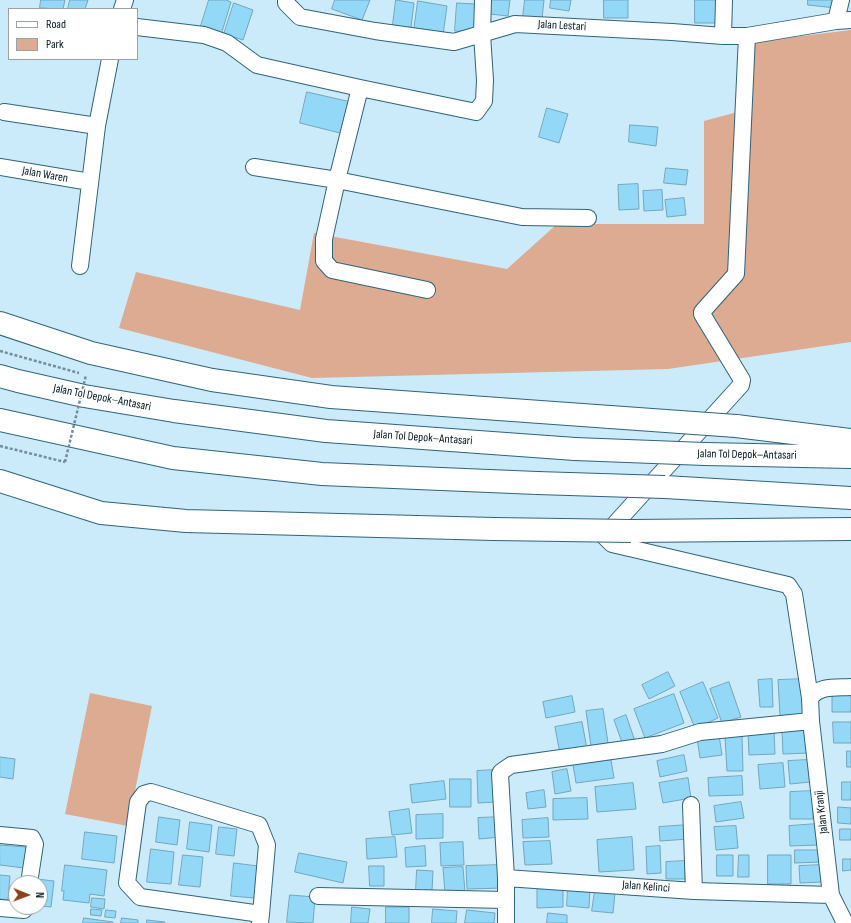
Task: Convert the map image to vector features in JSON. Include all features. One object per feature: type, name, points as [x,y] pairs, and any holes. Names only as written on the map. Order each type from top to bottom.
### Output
[{"type":"highway","points":[[0,323],[91,353],[212,380],[331,397],[736,426],[851,440]]},
{"type":"highway","name":"Jalan Tol Depok–Antasari","points":[[0,376],[84,396],[174,412],[326,430],[576,449],[705,454],[851,457]]},
{"type":"highway","points":[[0,420],[173,458],[322,474],[665,487],[851,498]]},
{"type":"highway","points":[[0,481],[101,514],[186,521],[631,531],[851,529]]},
{"type":"street","name":"Jalan Lestari","points":[[286,0],[286,3],[300,17],[375,31],[454,42],[515,24],[723,36],[747,36],[844,21]]},
{"type":"street","points":[[138,27],[204,35],[227,43],[257,65],[476,112],[484,101],[485,80],[482,34],[483,0]]},
{"type":"street","points":[[723,36],[724,0]]},
{"type":"street","points":[[841,0],[844,21]]},
{"type":"street","name":"Jalan Kranji","points":[[747,36],[736,274],[702,312],[738,372],[742,380],[741,385],[604,536],[612,544],[788,585],[794,594],[810,698],[831,895],[845,923]]},
{"type":"street","points":[[80,266],[97,126],[110,60]]},
{"type":"street","points":[[360,88],[324,239],[324,261],[332,270],[427,290]]},
{"type":"street","points":[[4,112],[97,126]]},
{"type":"street","name":"Jalan Waren","points":[[0,167],[90,182]]},
{"type":"street","points":[[254,167],[337,180],[522,217],[588,218]]},
{"type":"street","points":[[810,698],[815,692],[822,689],[851,688]]},
{"type":"street","points":[[506,923],[506,878],[500,774],[511,765],[662,744],[700,732],[812,721]]},
{"type":"street","points":[[151,792],[259,825],[267,845],[261,919],[140,897],[127,883],[138,802],[144,794],[151,792]]},
{"type":"street","points":[[691,804],[694,890]]},
{"type":"street","points":[[0,835],[32,838],[34,840],[35,844],[30,875]]},
{"type":"street","name":"Jalan Kelinci","points":[[506,878],[694,890],[831,895]]},
{"type":"street","points":[[318,896],[506,900]]},
{"type":"path","points":[[0,351],[86,375],[65,462],[0,446]]},
{"type":"green space","points":[[851,30],[851,342],[668,369],[312,378],[119,328],[136,272],[300,310],[314,233],[507,269],[557,224],[704,224],[704,121],[745,110],[753,42]]},
{"type":"green space","points":[[90,693],[152,706],[128,826],[65,814]]},
{"type":"building","points":[[41,0],[65,0],[63,8],[40,8]]},
{"type":"building","points":[[70,0],[88,0],[85,8],[68,8]]},
{"type":"building","points":[[209,0],[226,0],[231,2],[221,35],[200,29]]},
{"type":"building","points":[[335,0],[370,0],[362,20],[332,9]]},
{"type":"building","points":[[396,0],[414,3],[410,35],[392,32]]},
{"type":"building","points":[[491,0],[510,0],[508,16],[490,14]]},
{"type":"building","points":[[525,0],[544,0],[542,19],[523,17]]},
{"type":"building","points":[[551,0],[571,0],[569,11],[550,8]]},
{"type":"building","points":[[604,0],[628,0],[628,18],[604,18]]},
{"type":"building","points":[[695,0],[723,0],[723,23],[695,23]]},
{"type":"building","points":[[808,0],[837,0],[836,8],[808,5]]},
{"type":"building","points":[[418,1],[447,6],[443,35],[414,31]]},
{"type":"building","points":[[234,3],[253,10],[243,40],[224,34]]},
{"type":"building","points":[[457,3],[475,4],[474,32],[455,31]]},
{"type":"building","points":[[307,92],[351,102],[344,134],[300,123]]},
{"type":"building","points":[[547,108],[568,114],[559,143],[539,137]]},
{"type":"building","points":[[630,125],[658,127],[656,146],[629,142]]},
{"type":"building","points":[[666,168],[688,170],[686,185],[664,183]]},
{"type":"building","points":[[638,184],[639,209],[619,210],[618,185]]},
{"type":"building","points":[[662,190],[663,210],[644,211],[643,191]]},
{"type":"building","points":[[684,198],[686,215],[667,217],[665,200]]},
{"type":"building","points":[[668,672],[675,686],[649,699],[642,685]]},
{"type":"building","points":[[772,679],[773,707],[760,707],[758,680]]},
{"type":"building","points":[[805,679],[806,715],[780,716],[778,680]]},
{"type":"building","points":[[703,682],[718,718],[695,728],[680,692]]},
{"type":"building","points":[[729,682],[741,717],[722,723],[710,689]]},
{"type":"building","points":[[851,692],[851,712],[832,712],[832,693]]},
{"type":"building","points":[[674,694],[684,723],[645,738],[634,709]]},
{"type":"building","points":[[572,696],[575,712],[546,718],[543,702]]},
{"type":"building","points":[[603,709],[608,743],[591,746],[586,711]]},
{"type":"building","points":[[626,715],[636,744],[624,748],[614,720]]},
{"type":"building","points":[[582,722],[587,749],[560,754],[555,727]]},
{"type":"building","points":[[833,722],[851,722],[851,743],[834,743]]},
{"type":"building","points":[[808,729],[809,753],[783,754],[782,730]]},
{"type":"building","points":[[774,731],[775,754],[749,755],[748,732]]},
{"type":"building","points":[[719,735],[722,755],[700,758],[697,738]]},
{"type":"building","points":[[742,736],[743,771],[727,771],[725,737]]},
{"type":"building","points":[[847,751],[851,751],[851,767],[847,767]]},
{"type":"building","points":[[684,755],[687,771],[660,777],[657,761]]},
{"type":"building","points":[[0,757],[15,759],[13,779],[0,777]]},
{"type":"building","points":[[611,760],[614,778],[576,783],[573,765]]},
{"type":"building","points":[[808,760],[810,782],[790,784],[788,761]]},
{"type":"building","points":[[783,763],[785,787],[760,789],[758,765]]},
{"type":"building","points":[[567,769],[571,791],[555,794],[552,772]]},
{"type":"building","points":[[495,770],[496,802],[478,803],[477,771]]},
{"type":"building","points":[[742,776],[743,795],[709,796],[708,778]]},
{"type":"building","points":[[688,778],[691,798],[663,803],[659,783]]},
{"type":"building","points":[[450,779],[471,779],[471,807],[450,807]]},
{"type":"building","points":[[444,781],[446,799],[412,803],[410,785]]},
{"type":"building","points":[[842,782],[851,782],[851,800],[842,800]]},
{"type":"building","points":[[633,783],[636,809],[597,812],[595,787]]},
{"type":"building","points":[[544,790],[546,807],[528,809],[526,793]]},
{"type":"building","points":[[813,791],[813,819],[790,819],[790,792]]},
{"type":"building","points":[[587,798],[588,819],[553,820],[553,799]]},
{"type":"building","points":[[741,802],[744,818],[716,822],[714,806]]},
{"type":"building","points":[[838,807],[851,808],[851,824],[838,823]]},
{"type":"building","points":[[409,809],[412,833],[392,835],[389,812]]},
{"type":"building","points":[[443,814],[443,838],[416,839],[416,815]]},
{"type":"building","points":[[159,817],[180,820],[177,845],[156,842]]},
{"type":"building","points":[[500,817],[501,837],[479,839],[478,818]]},
{"type":"building","points":[[548,818],[549,837],[523,838],[522,820]]},
{"type":"building","points":[[190,822],[212,825],[209,852],[187,849]]},
{"type":"building","points":[[817,824],[818,845],[790,846],[789,826]]},
{"type":"building","points":[[688,825],[689,839],[660,841],[659,827]]},
{"type":"building","points":[[736,826],[738,848],[716,850],[714,827]]},
{"type":"building","points":[[219,827],[237,829],[234,856],[216,854]]},
{"type":"building","points":[[840,829],[851,829],[851,840],[840,840]]},
{"type":"building","points":[[85,832],[117,836],[114,863],[82,859]]},
{"type":"building","points":[[395,837],[397,857],[367,859],[366,839]]},
{"type":"building","points":[[632,837],[634,870],[599,872],[597,840]]},
{"type":"building","points":[[550,841],[552,864],[525,865],[523,842]]},
{"type":"building","points":[[463,842],[464,865],[441,866],[440,843]]},
{"type":"building","points":[[0,845],[26,847],[24,868],[0,865]]},
{"type":"building","points":[[425,846],[426,866],[406,867],[405,848]]},
{"type":"building","points":[[660,846],[661,873],[647,874],[646,847]]},
{"type":"building","points":[[151,849],[174,852],[171,884],[147,882]]},
{"type":"building","points":[[795,850],[821,850],[822,862],[795,863]]},
{"type":"building","points":[[299,853],[347,862],[343,883],[295,872]]},
{"type":"building","points":[[183,855],[203,857],[200,887],[179,885]]},
{"type":"building","points":[[717,855],[733,855],[733,876],[717,876]]},
{"type":"building","points":[[739,855],[749,855],[749,877],[738,877]]},
{"type":"building","points":[[768,855],[791,855],[791,884],[768,884]]},
{"type":"building","points":[[843,859],[851,859],[851,870],[843,871]]},
{"type":"building","points":[[685,861],[685,879],[666,879],[666,862]]},
{"type":"building","points":[[234,863],[258,866],[254,898],[231,896]]},
{"type":"building","points":[[65,865],[107,870],[104,896],[90,894],[89,903],[63,900],[64,891],[62,891]]},
{"type":"building","points":[[503,865],[504,888],[467,889],[466,866]]},
{"type":"building","points":[[822,865],[823,882],[800,883],[799,866]]},
{"type":"building","points":[[369,866],[384,866],[384,886],[370,886]]},
{"type":"building","points":[[463,867],[465,892],[445,893],[443,868]]},
{"type":"building","points":[[417,870],[433,871],[432,891],[416,891]]},
{"type":"building","points":[[0,875],[8,876],[8,900],[0,899]]},
{"type":"building","points":[[48,880],[54,881],[51,907],[48,907]]},
{"type":"building","points":[[563,884],[563,907],[537,908],[537,885]]},
{"type":"building","points":[[568,887],[590,888],[589,908],[567,906]]},
{"type":"building","points":[[595,891],[615,893],[613,913],[592,911]]},
{"type":"building","points":[[290,895],[315,897],[313,923],[287,922]]},
{"type":"building","points":[[92,898],[105,899],[104,909],[91,907]]},
{"type":"building","points":[[352,907],[370,909],[368,923],[351,923]]},
{"type":"building","points":[[386,907],[409,907],[409,923],[386,923]]},
{"type":"building","points":[[91,909],[102,910],[101,916],[91,915]]},
{"type":"building","points":[[433,909],[457,911],[456,923],[432,923]]},
{"type":"building","points":[[106,910],[116,911],[115,918],[105,917]]},
{"type":"building","points":[[467,910],[495,913],[494,923],[465,923]]},
{"type":"building","points":[[548,913],[567,915],[567,923],[547,923]]},
{"type":"building","points":[[84,918],[113,922],[113,923],[83,923]]},
{"type":"building","points":[[122,918],[138,920],[138,923],[121,923]]},
{"type":"building","points":[[147,920],[165,922],[165,923],[147,923]]}]
